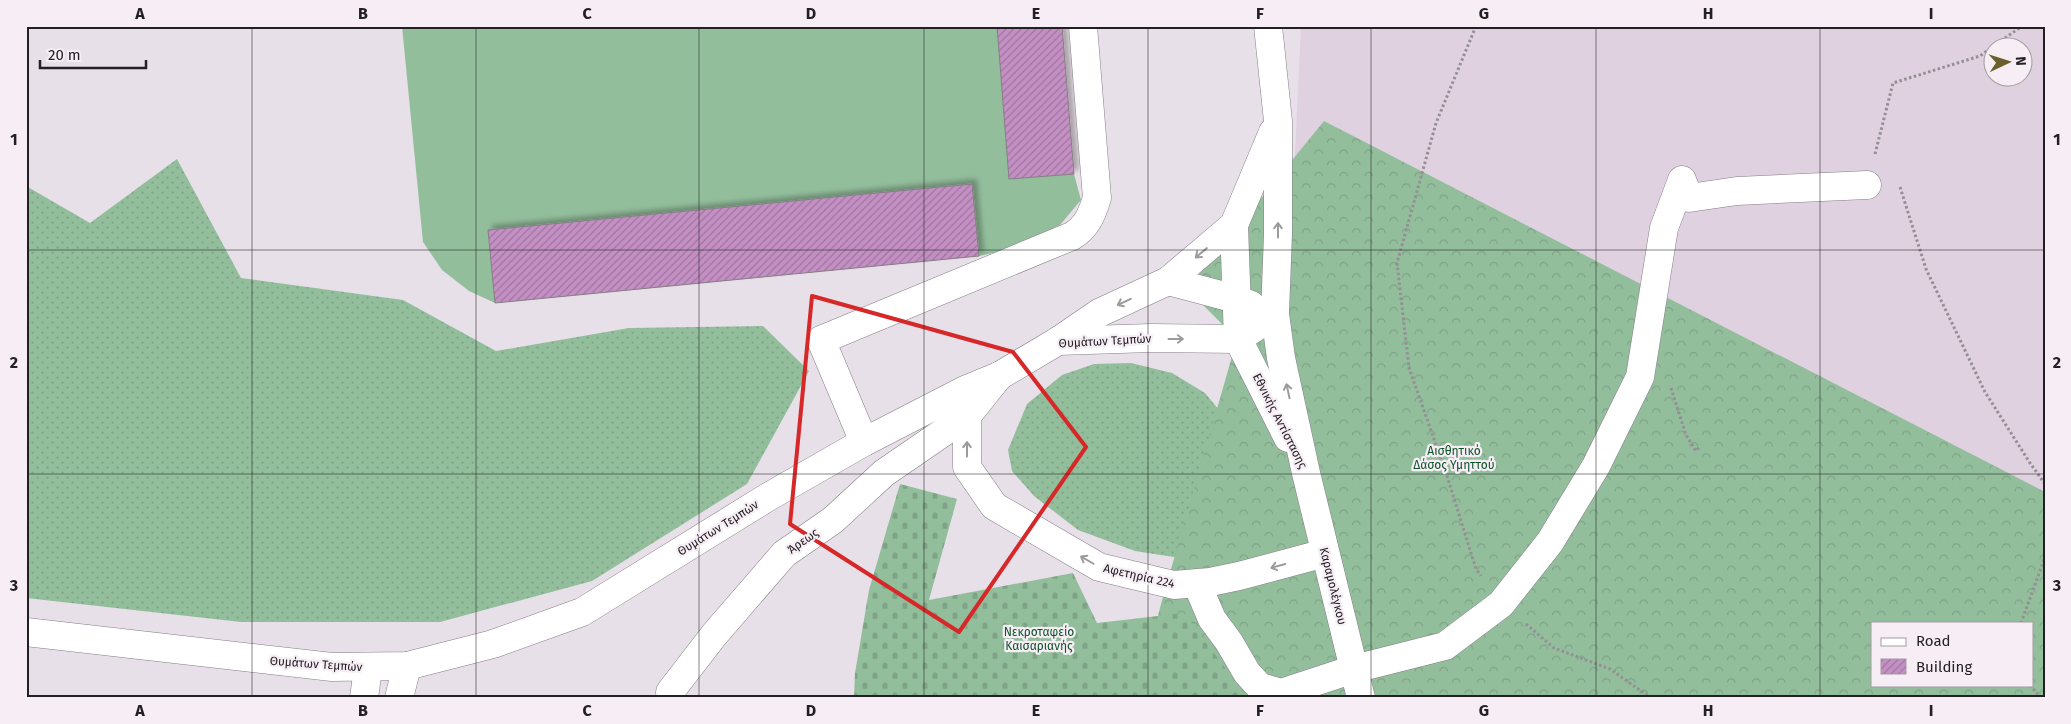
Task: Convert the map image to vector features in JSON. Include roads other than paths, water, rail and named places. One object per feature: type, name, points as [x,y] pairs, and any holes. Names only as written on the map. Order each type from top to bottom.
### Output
[{"type":"main road","points":[[864,442],[822,340],[1065,238],[1079,231],[1090,218],[1097,198],[1083,26]]},
{"type":"main road","name":"Εθνικής Αντίστασης","points":[[1268,26],[1278,121],[1276,314],[1281,358],[1306,473]]},
{"type":"main road","name":"Εθνικής Αντίστασης","points":[[1278,121],[1234,225],[1238,339],[1306,473]]},
{"type":"main road","points":[[1197,584],[1212,619],[1229,642],[1247,673],[1260,687],[1281,694],[1312,691],[1354,669],[1445,646],[1501,604],[1550,542],[1596,466],[1640,377],[1664,228],[1682,180],[1689,198],[1737,191],[1867,185]]},
{"type":"main road","points":[[1058,341],[1099,313],[1168,281],[1234,225]]},
{"type":"main road","points":[[1168,281],[1236,299],[1276,314]]},
{"type":"main road","points":[[1238,339],[1276,314]]},
{"type":"main road","name":"Θυμάτων Τεμπών","points":[[26,632],[332,668],[407,666],[493,644],[582,612],[768,497],[864,442],[965,390],[999,376],[1058,341],[1151,338],[1238,339]]},
{"type":"main road","name":"Άρεως","points":[[671,698],[670,692],[714,635],[784,554],[834,520],[884,473],[967,416],[999,376]]},
{"type":"main road","name":"Αφετηρία 224","points":[[967,416],[967,468],[994,506],[1099,568],[1174,585],[1197,584],[1239,576],[1325,552]]},
{"type":"main road","name":"Καραμολέγκου","points":[[1306,473],[1361,698]]},
{"type":"main road","points":[[399,698],[407,666]]},
{"type":"main road","points":[[364,698],[368,668]]},
{"type":"park label","name":"Αισθητικό Δάσος Υμηττού","points":[[1454,458]]},
{"type":"park label","name":"Νεκροταφείο Καισαριανής","points":[[1039,639]]}]
